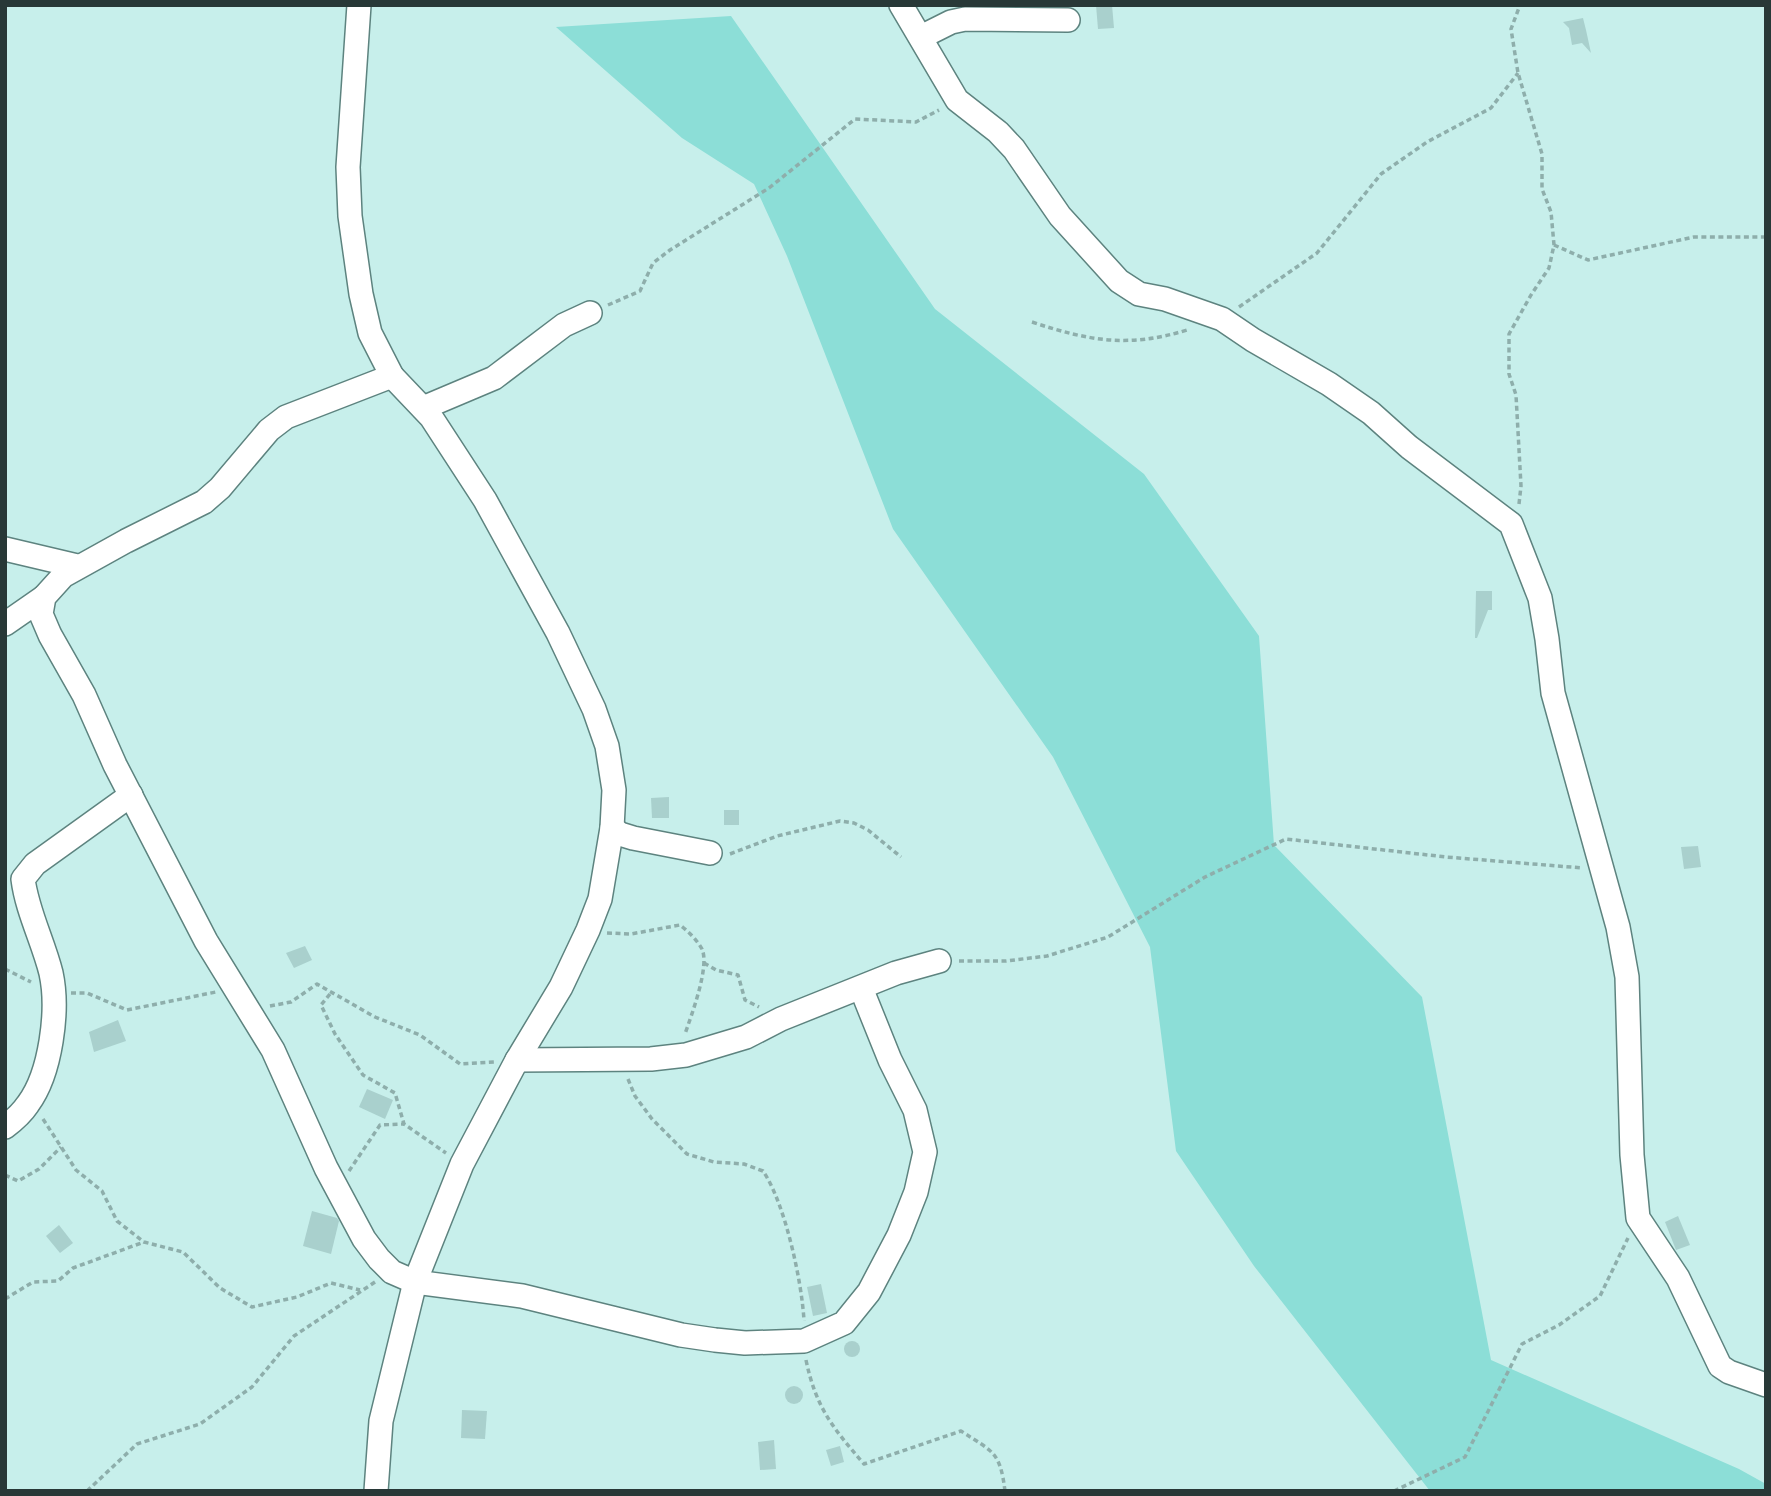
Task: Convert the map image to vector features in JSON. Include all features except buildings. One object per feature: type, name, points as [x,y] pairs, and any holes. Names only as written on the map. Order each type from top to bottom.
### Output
[{"type":"street","points":[[359,5],[348,167],[350,216],[361,294],[370,333],[392,376],[423,408],[447,439],[526,572],[594,709],[607,746],[614,790],[612,828],[600,899],[561,987],[517,1060],[462,1164],[415,1282],[381,1421],[376,1491]]},
{"type":"street","points":[[901,5],[957,100],[998,132],[1014,149],[1060,216],[1119,281],[1139,293],[1222,318],[1371,413],[1409,447],[1511,524],[1539,598],[1548,639],[1553,693],[1618,927],[1627,977],[1632,1155],[1638,1218],[1678,1278],[1720,1366],[1729,1372],[1766,1385]]},
{"type":"street","points":[[921,37],[951,22],[965,19],[1068,20]]},
{"type":"street","points":[[423,408],[494,378],[564,325],[590,313]]},
{"type":"street","points":[[5,624],[44,597],[63,576],[77,566],[204,502],[220,488],[269,430],[286,417],[392,376]]},
{"type":"street","points":[[5,549],[77,566]]},
{"type":"street","points":[[44,597],[41,614],[84,695],[115,765],[206,941],[273,1050],[337,1190],[364,1239],[392,1272],[415,1282],[522,1296],[681,1335],[745,1343],[804,1341],[844,1323],[869,1292],[899,1235],[916,1192],[925,1152],[915,1110],[890,1060],[860,988]]},
{"type":"street","points":[[5,1127],[27,1106],[44,1072],[51,1042],[55,994],[23,879],[35,864],[131,795]]},
{"type":"street","points":[[612,828],[633,838],[710,853]]},
{"type":"street","points":[[517,1060],[651,1059],[686,1055],[746,1037],[782,1019],[896,972],[939,961]]},
{"type":"path","points":[[1511,524],[1517,513],[1521,486],[1516,395],[1509,374],[1509,334],[1549,268],[1553,245],[1551,212],[1542,189],[1542,154],[1518,73],[1511,29],[1520,5]]},
{"type":"path","points":[[1032,322],[1097,340],[1133,340],[1157,339],[1222,318],[1317,253],[1381,174],[1427,142],[1491,107],[1518,73]]},
{"type":"path","points":[[590,313],[640,291],[653,264],[670,250],[769,188],[855,119],[916,122],[957,100]]},
{"type":"path","points":[[1553,245],[1588,260],[1694,237],[1766,237]]},
{"type":"path","points":[[710,853],[732,854],[777,836],[840,821],[854,823],[868,830],[901,857]]},
{"type":"path","points":[[939,961],[1006,961],[1048,956],[1108,937],[1205,877],[1286,839],[1604,871]]},
{"type":"path","points":[[587,930],[631,934],[680,925],[689,932],[702,950],[704,964],[684,1038],[686,1055]]},
{"type":"path","points":[[704,964],[738,975],[745,1000],[782,1019]]},
{"type":"path","points":[[5,969],[55,994],[87,993],[127,1010],[234,988]]},
{"type":"path","points":[[248,1010],[291,1002],[317,984],[330,994],[375,1017],[420,1035],[460,1064],[517,1060]]},
{"type":"path","points":[[330,994],[321,1005],[335,1034],[363,1075],[395,1093],[404,1124]]},
{"type":"path","points":[[619,1058],[635,1096],[663,1132],[687,1154],[714,1162],[744,1164],[763,1171],[772,1183],[781,1205],[797,1277],[808,1372],[829,1424],[864,1464],[961,1431],[991,1451],[1002,1465],[1005,1491]]},
{"type":"path","points":[[27,1106],[40,1114],[76,1170],[102,1191],[117,1221],[144,1241],[183,1252],[220,1288],[252,1307],[297,1297],[331,1283],[360,1290]]},
{"type":"path","points":[[337,1190],[380,1125],[404,1124],[462,1164]]},
{"type":"path","points":[[5,1175],[18,1181],[39,1169],[61,1147]]},
{"type":"path","points":[[1394,1491],[1465,1457],[1522,1344],[1559,1325],[1600,1296],[1638,1218]]},
{"type":"path","points":[[5,1299],[33,1282],[58,1281],[73,1268],[144,1241]]},
{"type":"path","points":[[87,1491],[136,1444],[200,1424],[252,1387],[294,1336],[360,1290],[392,1272]]},
{"type":"shaded area","points":[[731,16],[935,309],[1144,474],[1259,636],[1274,845],[1422,997],[1491,1360],[1739,1469],[1766,1484],[1766,1491],[1430,1491],[1254,1266],[1176,1151],[1150,947],[1053,757],[893,529],[787,256],[754,184],[682,138],[556,27]]}]
